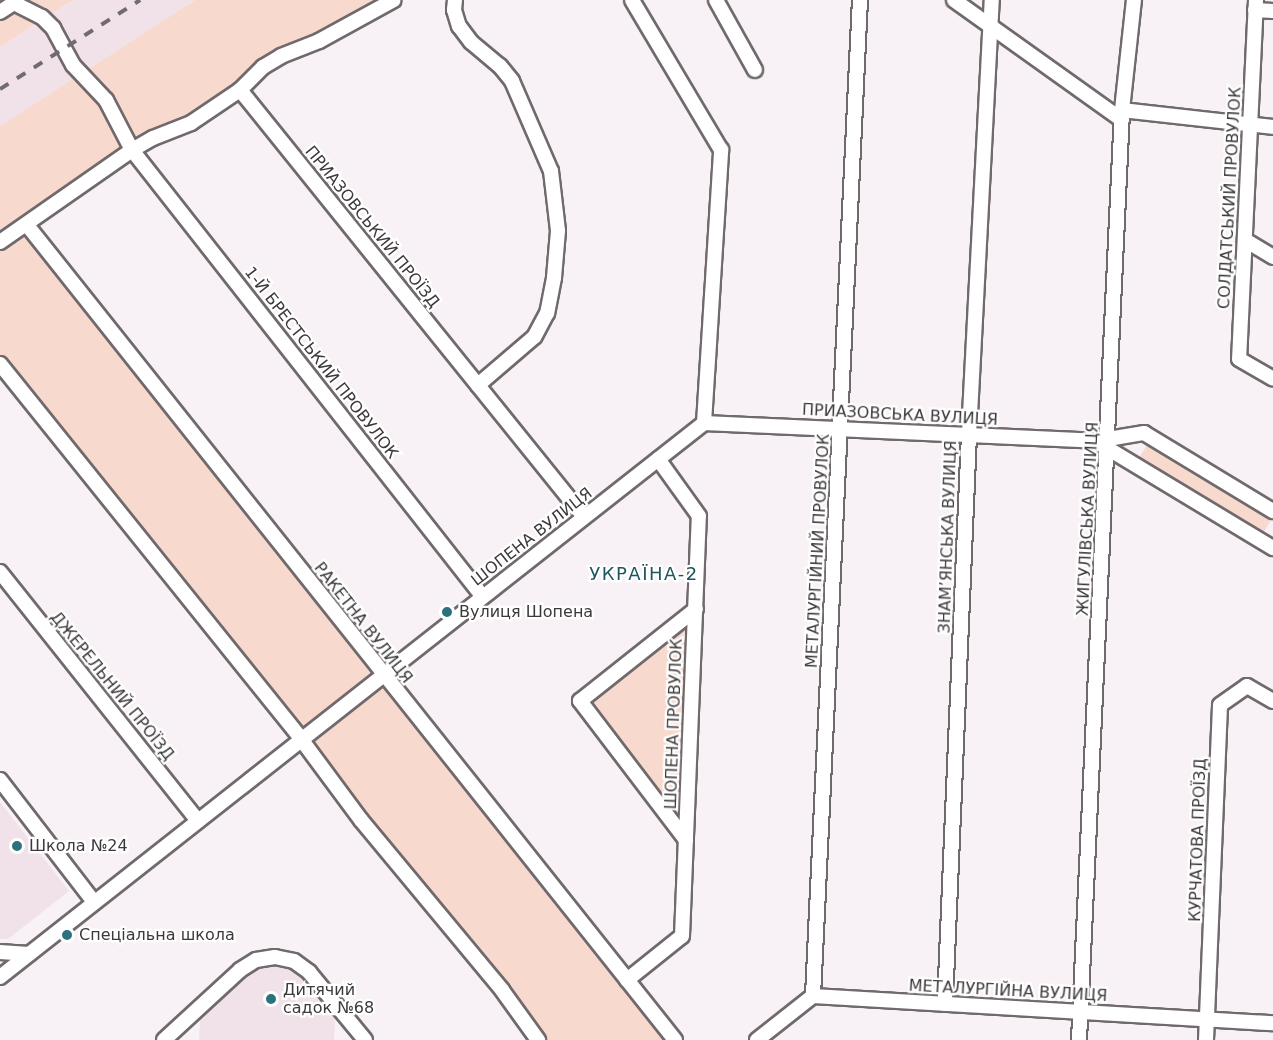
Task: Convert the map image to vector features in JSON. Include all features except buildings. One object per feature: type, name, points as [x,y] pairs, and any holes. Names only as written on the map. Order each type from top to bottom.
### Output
[{"type":"street","points":[[0,242],[132,150],[153,138],[191,123],[240,90],[263,67],[281,56],[319,41],[394,0]]},
{"type":"street","points":[[455,0],[454,10],[459,26],[471,42],[500,66],[512,81],[551,171],[558,231],[554,278],[547,313],[534,338],[478,385]]},
{"type":"street","points":[[632,0],[721,150],[704,423]]},
{"type":"street","points":[[716,0],[755,70]]},
{"type":"street","name":"МЕТАЛУРГІЙНИЙ ПРОВУЛОК","points":[[813,996],[860,0]]},
{"type":"street","points":[[954,0],[1122,115],[1273,127]]},
{"type":"street","name":"ЗНАМ’ЯНСЬКА ВУЛИЦЯ","points":[[945,1004],[969,434],[992,0]]},
{"type":"street","name":"ЖИГУЛІВСЬКА ВУЛИЦЯ","points":[[1079,1040],[1104,442],[1122,115],[1134,0]]},
{"type":"street","name":"1-Й БРЕСТСЬКИЙ ПРОВУЛОК","points":[[0,12],[14,3],[42,17],[53,28],[73,65],[106,100],[132,150],[483,597]]},
{"type":"street","points":[[1255,5],[1273,11]]},
{"type":"street","name":"СОЛДАТСЬКИЙ ПРОВУЛОК","points":[[1255,5],[1239,359],[1273,379]]},
{"type":"street","name":"ПРИАЗОВСЬКИЙ ПРОЇЗД","points":[[240,90],[584,517]]},
{"type":"street","name":"РАКЕТНА ВУЛИЦЯ","points":[[27,225],[675,1040]]},
{"type":"street","points":[[1245,240],[1273,257]]},
{"type":"street","points":[[0,364],[301,740],[361,820],[502,990],[538,1040]]},
{"type":"street","name":"ПРИАЗОВСЬКА ВУЛИЦЯ","points":[[704,423],[1104,442],[1144,433]]},
{"type":"street","name":"ШОПЕНА ВУЛИЦЯ","points":[[0,976],[704,423]]},
{"type":"street","points":[[1128,460],[1134,442],[1144,433],[1273,511]]},
{"type":"street","points":[[1104,442],[1128,460],[1273,548]]},
{"type":"street","name":"ШОПЕНА ПРОВУЛОК","points":[[627,980],[682,936],[699,516],[658,459]]},
{"type":"street","name":"ДЖЕРЕЛЬНИЙ ПРОЇЗД","points":[[0,572],[198,821]]},
{"type":"street","name":"ШОПЕНА ПРОВУЛОК","points":[[686,840],[580,701],[696,609]]},
{"type":"street","name":"КУРЧАТОВА ПРОЇЗД","points":[[1206,1040],[1220,705],[1247,686],[1273,701]]},
{"type":"street","points":[[0,780],[94,902]]},
{"type":"street","points":[[0,952],[29,954]]},
{"type":"street","points":[[164,1040],[240,970],[256,960],[275,957],[294,961],[309,972],[364,1040]]},
{"type":"street","points":[[757,1040],[813,996]]},
{"type":"street","name":"МЕТАЛУРГІЙНА ВУЛИЦЯ","points":[[813,996],[1273,1023]]},
{"type":"shaded area","points":[[0,0],[73,0],[0,47]]},
{"type":"shaded area","points":[[73,0],[195,0],[0,126],[0,47]]},
{"type":"shaded area","points":[[195,0],[384,0],[237,87],[19,225],[667,1040],[543,1040],[365,817],[301,731],[0,357],[0,126]]},
{"type":"shaded area","points":[[1149,442],[1272,519],[1261,536],[1138,459]]},
{"type":"shaded area","points":[[689,623],[681,822],[589,702]]},
{"type":"shaded area","name":"Школа №24","points":[[0,802],[69,891],[8,939],[0,939]]},
{"type":"shaded area","name":"Дитячий садок №68","points":[[275,966],[290,969],[303,979],[335,1018],[334,1040],[199,1040],[200,1020],[246,978],[260,969]]},
{"type":"railway","points":[[0,89],[140,0]]},
{"type":"place","name":"Вулиця Шопена","points":[[447,612]]},
{"type":"place","name":"Школа №24","points":[[17,846]]},
{"type":"place","name":"Спеціальна школа","points":[[67,935]]},
{"type":"place","name":"Дитячий садок №68","points":[[271,999]]},
{"type":"district","name":"УКРАЇНА-2","points":[[644,574]]}]
